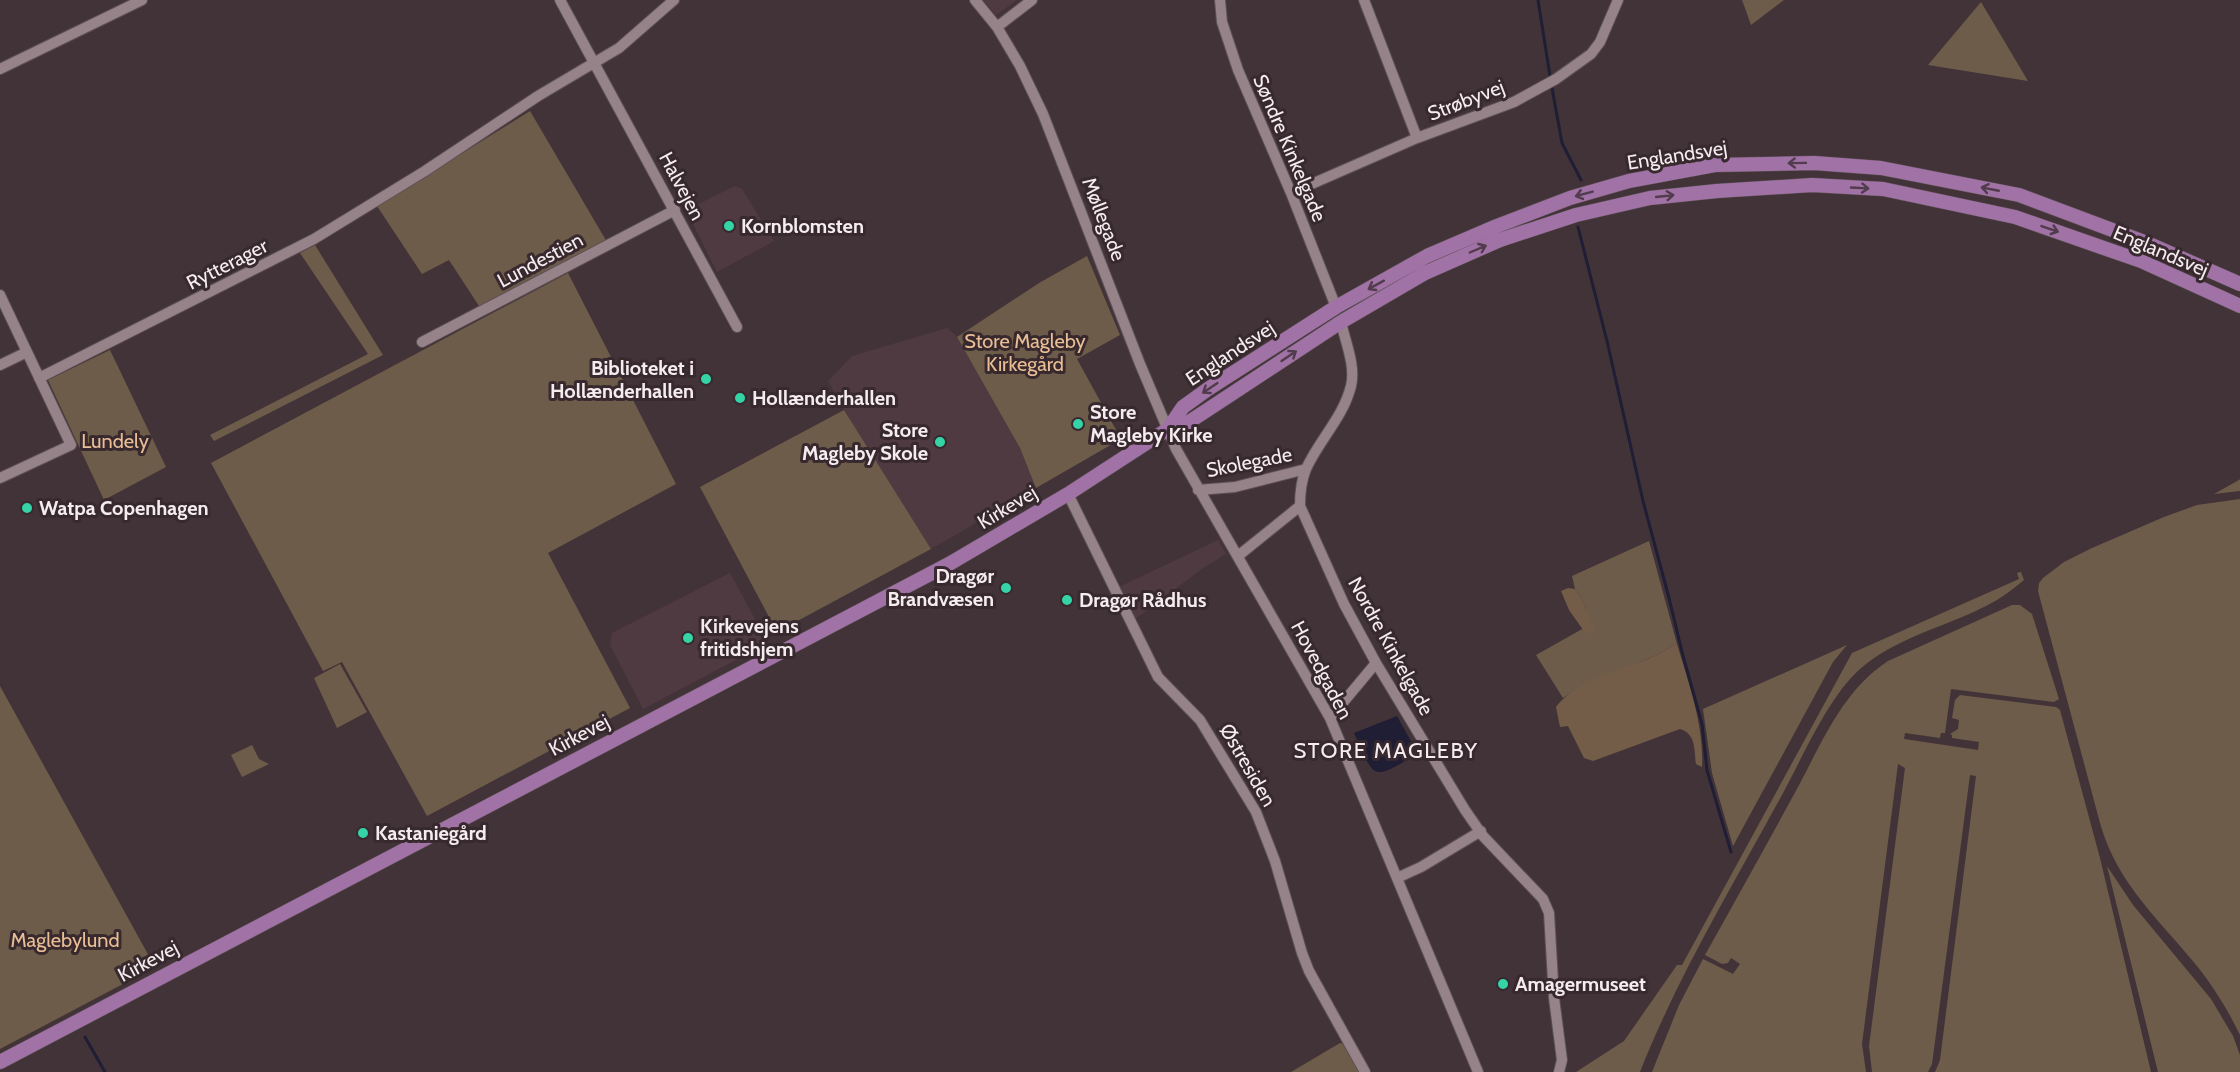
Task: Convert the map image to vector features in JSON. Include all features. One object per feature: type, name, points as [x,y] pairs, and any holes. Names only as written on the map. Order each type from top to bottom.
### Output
[{"type":"main road","name":"Englandsvej","points":[[1167,429],[1183,407],[1208,389],[1336,308],[1427,256],[1570,198],[1629,181],[1715,165],[1814,163],[1881,168],[2019,195],[2146,243],[2240,284]]},
{"type":"main road","name":"Englandsvej","points":[[1167,429],[1189,422],[1341,322],[1447,262],[1500,240],[1575,215],[1650,198],[1717,191],[1812,186],[1883,189],[2015,217],[2142,261],[2240,306]]},
{"type":"main road","name":"Kirkevej","points":[[0,1062],[950,564],[1068,494],[1167,429]]},
{"type":"street","points":[[0,69],[142,0]]},
{"type":"street","name":"Halvejen","points":[[560,0],[737,327]]},
{"type":"street","points":[[595,64],[619,48],[674,0]]},
{"type":"street","name":"Møllegade","points":[[975,0],[997,27],[1020,66],[1047,124],[1167,429]]},
{"type":"street","points":[[997,27],[1032,0]]},
{"type":"street","name":"Søndre Kinkelgade","points":[[1220,0],[1227,42],[1291,192],[1336,308]]},
{"type":"street","points":[[1364,0],[1417,138]]},
{"type":"street","name":"Strøbyvej","points":[[1291,192],[1417,138],[1514,102],[1557,79],[1582,62],[1600,42],[1618,0]]},
{"type":"street","name":"Rytterager","points":[[39,378],[271,263],[314,239],[425,171],[538,96],[595,64]]},
{"type":"street","name":"Lundestien","points":[[422,342],[675,210]]},
{"type":"street","points":[[0,295],[70,445],[0,478]]},
{"type":"street","points":[[1238,556],[1300,506],[1300,488],[1306,469],[1334,426],[1351,385],[1351,365],[1341,322]]},
{"type":"street","points":[[0,365],[27,352]]},
{"type":"street","name":"Hovedgaden","points":[[1167,429],[1198,490],[1330,718],[1478,1072]]},
{"type":"street","name":"Skolegade","points":[[1198,490],[1235,486],[1306,469]]},
{"type":"street","name":"Østresiden","points":[[1068,494],[1158,677],[1200,720],[1256,812],[1275,861],[1309,971],[1365,1072]]},
{"type":"street","name":"Nordre Kinkelgade","points":[[1300,506],[1344,604],[1376,663],[1466,810],[1483,836],[1543,899],[1549,914],[1554,998],[1562,1060],[1559,1072]]},
{"type":"street","points":[[1330,718],[1376,663]]},
{"type":"street","points":[[1397,878],[1421,867],[1481,831]]},
{"type":"shaded area","points":[[983,0],[1017,0],[996,15]]},
{"type":"shaded area","name":"Kornblomsten","points":[[735,186],[742,189],[774,241],[717,272],[686,210]]},
{"type":"shaded area","name":"Store Magleby Skole","points":[[947,328],[957,337],[1020,448],[1036,488],[931,549],[859,436],[828,381],[852,356]]},
{"type":"shaded area","points":[[1218,540],[1226,554],[1203,568],[1134,620],[1119,587]]},
{"type":"shaded area","name":"Kirkevejens fritidshjem","points":[[730,573],[768,643],[643,709],[610,645],[612,633]]},
{"type":"shaded area","points":[[1568,588],[1575,589],[1581,597],[1595,631],[1586,634],[1569,610],[1561,591]]},
{"type":"shaded area","points":[[1677,644],[1698,720],[1702,767],[1696,764],[1692,738],[1680,729],[1593,761],[1584,758],[1568,726],[1560,727],[1556,707],[1584,684],[1647,659]]},
{"type":"shaded area","points":[[1397,716],[1418,754],[1391,769],[1377,772],[1367,761],[1354,733]]},
{"type":"green space","points":[[1742,0],[1784,0],[1751,25]]},
{"type":"green space","points":[[1981,2],[2028,81],[1928,65]]},
{"type":"green space","points":[[530,111],[607,242],[479,306],[449,260],[422,274],[377,206]]},
{"type":"green space","points":[[315,245],[383,355],[214,441],[210,435],[368,354],[300,253]]},
{"type":"green space","name":"Store Magleby Kirkegård","points":[[1087,256],[1120,335],[1077,359],[1121,439],[1036,488],[1020,448],[957,337],[1039,283]]},
{"type":"green space","points":[[568,273],[676,484],[548,553],[630,708],[427,816],[342,662],[323,671],[211,463]]},
{"type":"green space","name":"Lundely","points":[[110,350],[166,467],[104,500],[48,380]]},
{"type":"green space","points":[[844,410],[931,549],[777,632],[700,487]]},
{"type":"green space","points":[[2239,480],[2240,491],[2214,494]]},
{"type":"green space","points":[[2240,499],[2240,1035],[2227,1010],[2201,971],[2129,884],[2108,845],[2100,823],[2038,591],[2039,583],[2043,578],[2064,562],[2092,548],[2197,505]]},
{"type":"green space","points":[[1649,541],[1677,644],[1647,659],[1602,676],[1563,698],[1536,655],[1584,628],[1586,609],[1575,589],[1572,576]]},
{"type":"green space","points":[[2021,572],[2024,580],[2001,597],[1986,606],[1889,649],[1860,669],[1848,682],[1814,733],[1704,936],[1670,1003],[1640,1072],[1576,1072],[1624,1041],[1677,965],[1682,965],[1852,653],[2019,579],[2017,573]]},
{"type":"green space","points":[[2012,605],[2020,605],[2032,614],[2059,699],[2054,702],[1951,689],[1945,733],[1941,733],[1940,738],[1905,733],[1904,739],[1978,750],[1979,742],[1952,738],[1950,734],[1958,729],[1959,720],[1952,718],[1955,700],[1960,695],[2056,707],[2060,710],[2100,858],[2151,1072],[1935,1072],[1940,1060],[1976,776],[1970,775],[1932,1064],[1928,1072],[1872,1072],[1869,1046],[1905,768],[1898,764],[1862,1044],[1866,1072],[1652,1072],[1679,1005],[1703,959],[1733,974],[1740,964],[1731,958],[1728,963],[1722,964],[1705,955],[1844,705],[1871,674],[1888,661]]},
{"type":"green space","points":[[1847,645],[1833,662],[1733,846],[1712,773],[1703,709]]},
{"type":"green space","points":[[340,664],[367,712],[337,728],[314,678]]},
{"type":"green space","name":"Maglebylund","points":[[0,686],[155,967],[0,1049]]},
{"type":"green space","points":[[252,745],[259,759],[269,764],[242,777],[231,755]]},
{"type":"green space","points":[[2107,866],[2133,905],[2211,999],[2233,1036],[2240,1055],[2240,1072],[2158,1072]]},
{"type":"green space","points":[[1340,1043],[1344,1044],[1361,1072],[1291,1072]]},
{"type":"waterway","points":[[1538,0],[1550,76]]},
{"type":"waterway","points":[[1552,88],[1562,143],[1581,180]]},
{"type":"waterway","points":[[1578,227],[1607,341],[1643,501],[1702,724],[1707,770],[1731,852]]},
{"type":"waterway","points":[[85,1037],[105,1072]]},
{"type":"place","name":"Kornblomsten","points":[[729,226]]},
{"type":"place","name":"Biblioteket i Hollænderhallen","points":[[706,379]]},
{"type":"place","name":"Hollænderhallen","points":[[740,398]]},
{"type":"place","name":"Store Magleby Kirke","points":[[1078,424]]},
{"type":"place","name":"Store Magleby Skole","points":[[940,442]]},
{"type":"place","name":"Watpa Copenhagen","points":[[27,508]]},
{"type":"place","name":"Dragør Brandvæsen","points":[[1006,588]]},
{"type":"place","name":"Dragør Rådhus","points":[[1067,600]]},
{"type":"place","name":"Kirkevejens fritidshjem","points":[[688,638]]},
{"type":"place","name":"Kastaniegård","points":[[363,833]]},
{"type":"place","name":"Amagermuseet","points":[[1503,984]]},
{"type":"district","name":"STORE MAGLEBY","points":[[1386,750]]}]
